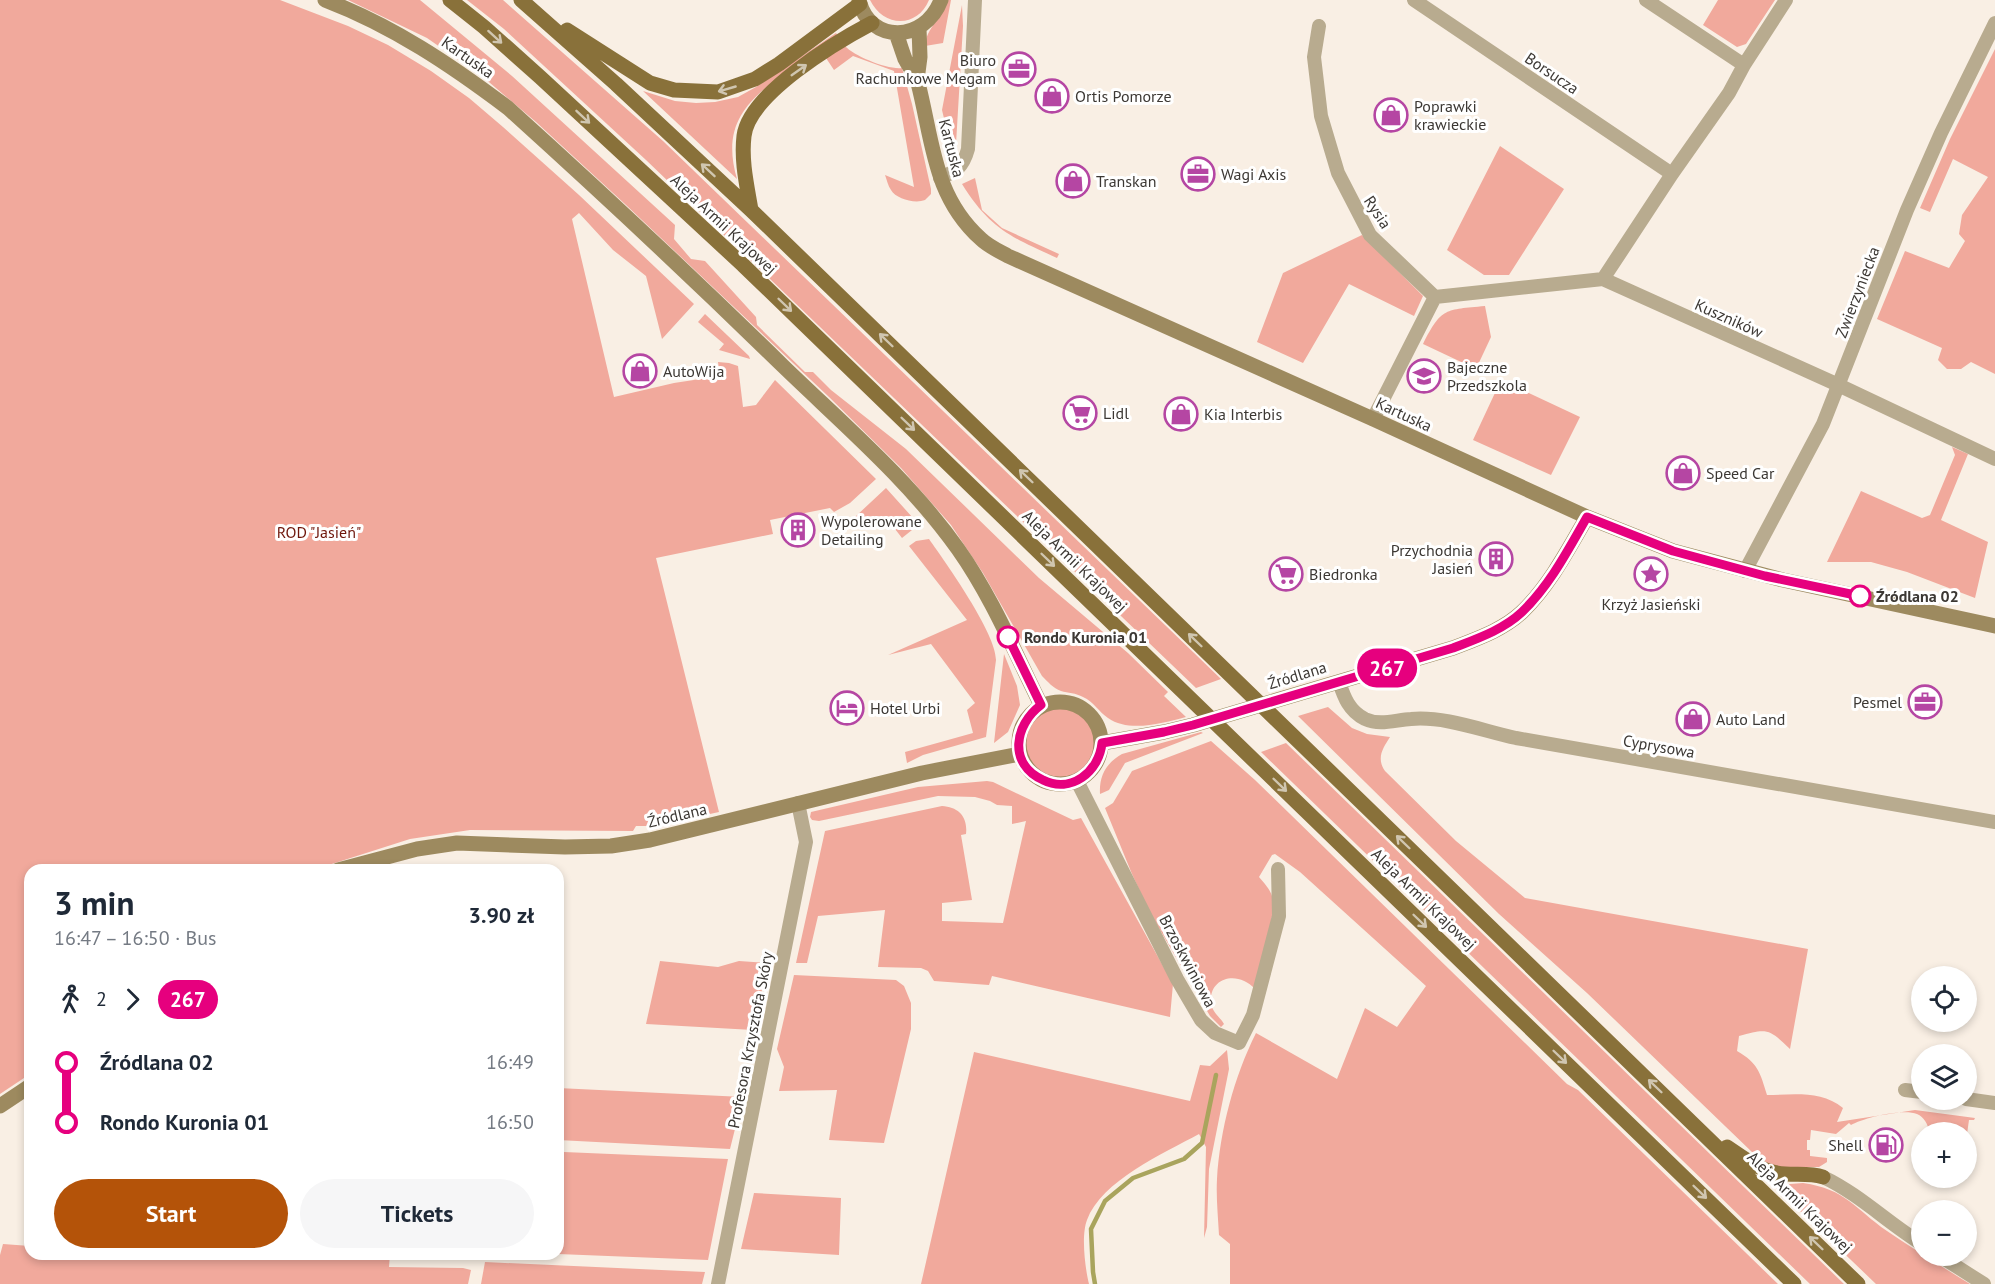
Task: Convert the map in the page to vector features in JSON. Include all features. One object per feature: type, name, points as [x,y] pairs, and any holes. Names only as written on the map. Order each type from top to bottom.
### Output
[{"type":"main road","name":"Aleja Armii Krajowej","points":[[450,0],[540,77],[742,265],[1794,1284]]},
{"type":"main road","name":"Aleja Armii Krajowej","points":[[521,0],[616,84],[751,210],[1858,1284]]},
{"type":"main road","points":[[537,13],[650,83],[674,90],[718,92],[755,79],[779,64],[860,2]]},
{"type":"main road","points":[[751,210],[743,164],[744,134],[757,105],[773,88],[796,71],[872,23]]},
{"type":"main road","points":[[1697,1127],[1765,1170],[1823,1177]]},
{"type":"street","name":"Kartuska","points":[[326,0],[409,40],[474,82],[508,108],[758,341],[893,471],[934,518],[981,585],[1041,705]]},
{"type":"street","points":[[860,2],[872,23],[884,30],[896,33],[919,28],[929,21],[941,0]]},
{"type":"street","points":[[940,178],[952,173],[964,163],[968,149],[975,0]]},
{"type":"street","name":"Borsucza","points":[[1414,0],[1672,174]]},
{"type":"street","points":[[1646,0],[1744,65]]},
{"type":"street","points":[[1373,419],[1435,297],[1604,279],[1672,174],[1729,93],[1744,65],[1786,0]]},
{"type":"street","name":"Zwierzyniecka","points":[[1745,571],[1823,424],[1907,210],[1995,23]]},
{"type":"street","name":"Rysia","points":[[1319,26],[1314,57],[1321,116],[1338,174],[1370,235],[1435,297]]},
{"type":"street","name":"Kartuska","points":[[919,28],[920,57],[917,80],[931,148],[940,178],[948,198],[965,223],[982,240],[1008,256],[1587,517],[1673,551],[1745,571],[1995,626]]},
{"type":"street","name":"Kartuska","points":[[896,33],[905,60],[917,80]]},
{"type":"street","name":"Kuszników","points":[[1604,279],[1995,459]]},
{"type":"street","name":"Źródlana","points":[[1102,743],[1193,725],[1453,648],[1492,632],[1521,612],[1536,594],[1563,559],[1587,517]]},
{"type":"street","name":"Cyprysowa","points":[[1339,682],[1344,698],[1353,711],[1364,719],[1372,721],[1384,723],[1424,718],[1439,720],[1534,741],[1995,822]]},
{"type":"street","points":[[1062,701],[1082,707],[1097,722],[1102,743],[1095,766],[1090,772],[1077,781],[1053,784],[1042,780],[1025,765],[1018,742],[1025,721],[1041,705],[1062,701]]},
{"type":"street","name":"Źródlana","points":[[361,864],[417,849],[457,843],[543,847],[611,846],[650,840],[922,773],[1020,754]]},
{"type":"street","name":"Brzoskwiniowa","points":[[1077,781],[1172,969],[1201,1020],[1215,1033],[1239,1043],[1252,1015],[1279,916],[1278,869]]},
{"type":"street","name":"Profesora Krzysztofa Skóry","points":[[718,1284],[806,842],[798,804]]},
{"type":"street","points":[[0,1106],[24,1090]]},
{"type":"street","points":[[1905,1090],[1911,1091]]},
{"type":"street","points":[[1977,1101],[1995,1104]]},
{"type":"street","points":[[1823,1177],[1849,1191],[1911,1237]]},
{"type":"street","points":[[1956,1266],[1984,1284]]},
{"type":"green space","name":"ROD \"Jasień\"","points":[[0,0],[280,0],[348,26],[388,45],[469,98],[579,195],[694,304],[662,339],[646,276],[613,250],[579,213],[572,219],[614,397],[674,383],[720,376],[718,362],[729,363],[738,366],[743,407],[756,405],[775,380],[876,479],[850,503],[834,512],[830,508],[770,520],[773,534],[656,558],[719,812],[655,826],[636,826],[633,831],[470,830],[410,839],[332,864],[24,864],[24,1078],[0,1094]]},
{"type":"green space","points":[[348,0],[420,0],[512,76],[675,225],[674,239],[691,259],[705,261],[756,317],[757,325],[805,372],[813,372],[831,390],[906,449],[1039,578],[1128,653],[1168,692],[1164,696],[1186,717],[1136,726],[1116,723],[1083,697],[1061,691],[1051,685],[1042,676],[983,573],[951,525],[901,468],[829,397],[626,205],[536,122],[483,77],[427,38]]},
{"type":"green space","points":[[467,0],[503,0],[663,141],[1221,679],[1196,688],[646,160],[504,29]]},
{"type":"green space","points":[[870,0],[929,0],[917,16],[900,21],[891,20],[883,15]]},
{"type":"green space","points":[[948,0],[951,0],[943,43],[925,46],[931,28]]},
{"type":"green space","points":[[1718,0],[1775,0],[1746,44],[1737,47],[1703,25]]},
{"type":"green space","points":[[962,5],[963,26],[956,149],[952,152],[942,110]]},
{"type":"green space","points":[[836,33],[838,36],[760,92],[741,115],[732,143],[737,179],[643,91],[675,101],[696,103],[738,97]]},
{"type":"green space","points":[[845,46],[872,61],[888,67],[902,68],[931,189],[931,194],[925,200],[911,201],[897,196],[890,188],[885,175],[914,187],[894,71],[853,56],[834,70],[826,58]]},
{"type":"green space","points":[[1995,49],[1995,374],[1971,362],[1961,369],[1947,369],[1938,360],[1942,348],[1877,319],[1905,251],[1949,268],[1965,241],[1959,234],[1962,215],[1988,177],[1953,159],[1930,212],[1920,208],[1950,139]]},
{"type":"green space","points":[[1500,146],[1564,189],[1509,275],[1484,275],[1447,250]]},
{"type":"green space","points":[[975,178],[982,210],[1002,228],[1059,254],[1057,258],[1014,237],[992,222],[982,212],[962,184]]},
{"type":"green space","points":[[1362,235],[1423,296],[1414,316],[1349,284],[1303,363],[1257,342],[1283,273]]},
{"type":"green space","points":[[1485,306],[1491,337],[1476,369],[1423,344],[1435,323],[1446,313],[1461,308]]},
{"type":"green space","points":[[705,314],[750,359],[719,350],[724,344],[698,322]]},
{"type":"green space","points":[[1501,380],[1580,417],[1551,475],[1473,440]]},
{"type":"green space","points":[[1952,447],[1968,454],[1941,520],[1988,542],[1975,598],[1907,572],[1871,562],[1827,562],[1861,491],[1922,518],[1930,515],[1955,455]]},
{"type":"green space","points":[[886,488],[913,518],[908,526],[912,530],[902,538],[888,520],[848,528],[843,523],[855,517]]},
{"type":"green space","points":[[929,539],[979,616],[994,648],[996,660],[986,737],[923,755],[907,763],[905,752],[973,733],[967,710],[975,703],[931,644],[888,655],[967,620],[909,546],[916,541]]},
{"type":"green space","points":[[1004,654],[1017,686],[1020,705],[1008,732],[994,743]]},
{"type":"green space","points":[[1328,707],[1352,728],[1367,734],[1390,737],[1381,757],[1385,771],[1456,841],[1525,898],[1808,949],[1790,1049],[1777,1037],[1762,1031],[1739,1036],[1737,1051],[1754,1064],[1767,1095],[1806,1095],[1826,1098],[1843,1108],[1837,1122],[1880,1115],[1851,1125],[1849,1123],[1836,1134],[1811,1130],[1810,1140],[1807,1140],[1807,1150],[1810,1150],[1810,1156],[1827,1158],[1827,1162],[1819,1167],[1780,1167],[1766,1163],[1587,993],[1499,914],[1298,716]]},
{"type":"green space","points":[[1060,708],[1073,711],[1085,718],[1092,730],[1095,743],[1092,756],[1085,768],[1073,775],[1060,778],[1047,775],[1035,768],[1028,756],[1025,743],[1028,730],[1035,718],[1047,711]]},
{"type":"green space","points":[[1203,733],[1125,763],[1109,790],[1100,794],[1105,771],[1122,754]]},
{"type":"green space","points":[[1211,741],[1255,780],[1567,1084],[1578,1090],[1778,1284],[1230,1284],[1230,1244],[1219,1235],[1217,1179],[1221,1142],[1229,1104],[1241,1067],[1256,1033],[1337,1079],[1365,1008],[1397,1027],[1426,986],[1300,872],[1275,854],[1272,855],[1259,877],[1270,891],[1273,905],[1270,928],[1255,989],[1248,983],[1233,978],[1219,982],[1211,995],[1211,1004],[1224,1024],[1221,1027],[1210,1016],[1149,911],[1105,808],[1113,803],[1132,771]]},
{"type":"green space","points":[[1286,743],[1844,1284],[1810,1284],[1261,752]]},
{"type":"green space","points":[[987,781],[1073,820],[1081,818],[1173,984],[1170,1017],[992,976],[989,985],[934,981],[928,971],[921,968],[878,967],[885,910],[818,916],[807,963],[796,963],[825,831],[942,806],[953,808],[964,817],[966,834],[961,835],[972,900],[942,903],[942,921],[1003,923],[1026,821],[1012,824],[1012,806],[997,805],[975,797],[938,796],[819,821],[812,820],[810,817],[811,812],[918,787]]},
{"type":"green space","points":[[660,961],[718,967],[739,961],[768,963],[753,1030],[646,1024]]},
{"type":"green space","points":[[794,975],[896,980],[904,986],[911,1003],[911,1029],[884,1143],[829,1140],[837,1090],[779,1091],[784,1067],[777,1049]]},
{"type":"green space","points":[[1227,1050],[1229,1069],[1209,1169],[1207,1227],[1204,1238],[1206,1147],[1199,1134],[1135,1170],[1105,1193],[1094,1206],[1087,1220],[1084,1234],[1089,1284],[921,1284],[974,1052],[1190,1101],[1200,1065],[1210,1066]]},
{"type":"green space","points":[[564,1088],[743,1097],[730,1149],[564,1140]]},
{"type":"green space","points":[[1915,1110],[1975,1118],[1969,1122],[1926,1122],[1919,1115],[1911,1112],[1898,1113]]},
{"type":"green space","points":[[564,1152],[728,1159],[708,1260],[564,1254]]},
{"type":"green space","points":[[1803,1183],[1840,1195],[1911,1246],[1911,1266],[1942,1266],[1970,1284],[1876,1284],[1776,1188],[1777,1185]]},
{"type":"green space","points":[[754,1193],[841,1198],[839,1255],[741,1249]]},
{"type":"green space","points":[[3,1244],[24,1246],[24,1260],[390,1260],[389,1267],[471,1270],[468,1284],[0,1284],[0,1255]]},
{"type":"green space","points":[[485,1262],[705,1272],[702,1284],[481,1284]]},
{"type":"waterway","points":[[1095,1284],[1091,1229],[1105,1201],[1133,1178],[1184,1159],[1202,1143],[1216,1075]]},
{"type":"bus line","name":"267","points":[[1008,637],[1041,705],[1032,712],[1020,731],[1018,742],[1020,754],[1025,765],[1042,780],[1053,784],[1065,784],[1077,781],[1090,772],[1099,759],[1102,743],[1193,725],[1453,648],[1492,632],[1521,612],[1551,576],[1587,517],[1673,551],[1765,576],[1860,596]]},
{"type":"place","name":"Biuro Rachunkowe Megam","points":[[1019,69]]},
{"type":"place","name":"Ortis Pomorze","points":[[1052,96]]},
{"type":"place","name":"Poprawki krawieckie","points":[[1391,115]]},
{"type":"place","name":"Wagi Axis","points":[[1198,174]]},
{"type":"place","name":"Transkan","points":[[1073,181]]},
{"type":"place","name":"AutoWija","points":[[640,371]]},
{"type":"place","name":"Bajeczne Przedszkola","points":[[1424,376]]},
{"type":"place","name":"Lidl","points":[[1080,413]]},
{"type":"place","name":"Kia Interbis","points":[[1181,414]]},
{"type":"place","name":"Speed Car","points":[[1683,473]]},
{"type":"place","name":"Wypolerowane Detailing","points":[[798,530]]},
{"type":"place","name":"Przychodnia Jasień","points":[[1496,559]]},
{"type":"place","name":"Biedronka","points":[[1286,574]]},
{"type":"place","name":"Krzyż Jasieński","points":[[1651,574]]},
{"type":"place","name":"Źródlana 02","points":[[1860,596]]},
{"type":"place","name":"Rondo Kuronia 01","points":[[1008,637]]},
{"type":"place","name":"Pesmel","points":[[1925,702]]},
{"type":"place","name":"Hotel Urbi","points":[[847,708]]},
{"type":"place","name":"Auto Land","points":[[1693,719]]},
{"type":"place","name":"Shell","points":[[1886,1145]]}]
